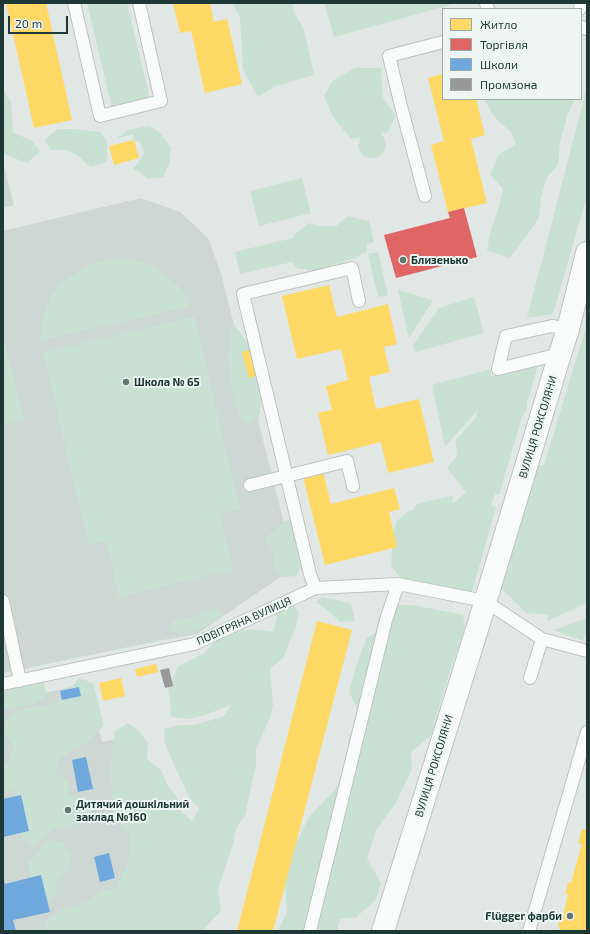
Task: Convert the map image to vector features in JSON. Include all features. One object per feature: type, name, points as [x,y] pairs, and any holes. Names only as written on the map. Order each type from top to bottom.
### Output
[{"type":"street","name":"ВУЛИЦЯ РОКСОЛЯНИ","points":[[383,931],[568,329],[587,253]]},
{"type":"lane","points":[[74,3],[100,116],[161,101],[139,3]]},
{"type":"lane","points":[[425,196],[389,56],[442,42]]},
{"type":"lane","points":[[315,588],[310,574],[243,294],[352,268],[359,301]]},
{"type":"lane","points":[[560,354],[498,369],[506,336],[552,326],[568,329]]},
{"type":"lane","points":[[250,485],[347,462],[353,486]]},
{"type":"lane","points":[[310,931],[386,620],[398,584]]},
{"type":"lane","name":"ПОВІТРЯНА ВУЛИЦЯ","points":[[3,684],[194,644],[315,588],[398,584],[485,600]]},
{"type":"lane","points":[[485,600],[542,639],[587,652]]},
{"type":"lane","points":[[3,601],[5,618],[20,681]]},
{"type":"lane","points":[[530,678],[542,639]]},
{"type":"lane","points":[[529,931],[587,732]]},
{"type":"shaded area","points":[[3,162],[14,205],[3,208]]},
{"type":"shaded area","name":"Школа № 65","points":[[141,198],[180,212],[208,238],[221,273],[295,567],[197,634],[3,673],[3,231]]},
{"type":"shaded area","name":"Дитячий дошкільний заклад №160","points":[[87,684],[102,742],[117,739],[148,879],[112,889],[122,931],[3,931],[3,701]]},
{"type":"green space","points":[[87,3],[127,3],[150,99],[112,108]]},
{"type":"green space","points":[[232,3],[292,3],[293,10],[304,30],[314,75],[276,86],[258,97],[243,69],[240,17]]},
{"type":"green space","points":[[324,3],[449,3],[450,5],[334,37]]},
{"type":"green space","points":[[355,68],[381,68],[383,98],[396,116],[387,133],[380,133],[386,144],[385,150],[376,158],[364,156],[358,145],[361,137],[351,139],[333,117],[324,96],[332,81]]},
{"type":"green space","points":[[587,87],[587,195],[553,314],[527,318]]},
{"type":"green space","points":[[3,89],[11,102],[13,133],[31,140],[40,151],[27,163],[6,155],[3,151]]},
{"type":"green space","points":[[485,100],[575,100],[567,116],[560,142],[558,165],[547,177],[541,197],[539,218],[510,258],[487,250],[491,229],[498,210],[503,189],[490,174],[499,154],[516,144],[511,132],[495,118]]},
{"type":"green space","points":[[149,126],[158,131],[171,147],[169,165],[163,177],[147,179],[141,173],[133,169],[144,153],[141,143],[134,140],[133,134],[116,139],[128,130]]},
{"type":"green space","points":[[58,129],[100,132],[107,141],[106,162],[90,167],[77,155],[67,150],[51,150],[44,140]]},
{"type":"green space","points":[[302,178],[311,213],[259,226],[250,191]]},
{"type":"green space","points":[[348,216],[366,221],[369,220],[374,242],[367,244],[366,252],[353,259],[314,271],[296,268],[292,262],[240,274],[235,252],[293,238],[295,234],[309,223],[320,226],[336,226]]},
{"type":"green space","points":[[378,252],[388,295],[378,297],[368,254]]},
{"type":"green space","points":[[130,259],[147,263],[160,271],[185,293],[189,306],[40,341],[46,308],[52,295],[61,283],[90,264],[110,260]]},
{"type":"green space","points":[[398,290],[433,300],[409,338]]},
{"type":"green space","points":[[474,297],[484,333],[415,352],[413,345],[439,308]]},
{"type":"green space","points":[[194,316],[240,509],[220,514],[233,570],[119,597],[106,541],[89,545],[43,353]]},
{"type":"green space","points":[[231,322],[253,351],[263,391],[259,418],[248,424],[240,415],[233,398],[228,354],[231,342]]},
{"type":"green space","points":[[587,324],[587,603],[547,621],[549,615],[526,613],[495,581],[500,538],[522,520],[524,486],[532,465],[544,465]]},
{"type":"green space","points":[[3,341],[24,420],[3,425]]},
{"type":"green space","points":[[539,362],[527,403],[527,410],[523,414],[499,495],[495,494],[491,505],[496,507],[472,592],[466,591],[464,595],[452,603],[438,597],[408,590],[391,566],[392,536],[397,521],[408,511],[413,510],[417,504],[454,495],[452,503],[466,492],[447,468],[457,456],[456,440],[476,417],[477,411],[445,447],[432,385],[492,369],[490,376],[501,375],[502,371]]},
{"type":"green space","points":[[294,517],[302,566],[296,576],[282,577],[273,567],[273,551],[265,538],[288,519]]},
{"type":"green space","points":[[322,597],[351,603],[355,621],[340,622],[329,611],[316,602]]},
{"type":"green space","points":[[291,601],[299,613],[296,628],[284,657],[270,669],[273,705],[269,720],[256,748],[256,764],[245,816],[236,828],[233,844],[218,888],[221,911],[203,931],[42,931],[47,920],[59,911],[88,901],[100,891],[116,888],[126,867],[130,853],[130,837],[110,806],[112,791],[110,775],[115,731],[128,723],[139,731],[148,743],[147,759],[161,770],[167,784],[176,796],[181,811],[192,821],[199,808],[189,797],[171,758],[165,744],[164,729],[179,725],[194,725],[223,717],[231,705],[202,716],[187,719],[171,717],[168,687],[179,666],[205,653],[215,641],[243,630],[273,632],[277,618],[276,603]]},
{"type":"green space","points":[[397,605],[413,605],[463,615],[465,629],[449,674],[431,735],[411,752],[412,769],[396,803],[376,830],[367,859],[381,883],[375,901],[355,918],[340,919],[337,931],[278,931],[287,912],[285,880],[292,851],[309,817],[335,790],[344,770],[349,737],[359,713],[349,692],[358,660],[367,638],[384,626]]},
{"type":"green space","points":[[215,608],[220,611],[220,618],[194,632],[179,635],[170,629],[174,620],[185,619]]},
{"type":"green space","points":[[587,618],[587,626],[583,641],[554,630]]},
{"type":"green space","points":[[34,674],[44,684],[47,696],[34,704],[3,709],[3,687]]},
{"type":"green space","points":[[79,678],[93,683],[104,726],[86,744],[72,750],[60,759],[55,773],[68,782],[69,796],[84,796],[95,808],[85,820],[71,827],[55,827],[32,846],[21,836],[17,790],[7,792],[3,790],[3,768],[14,747],[4,735],[5,720],[17,711],[32,707],[47,706],[61,701]]},
{"type":"green space","points":[[48,840],[63,843],[71,855],[67,870],[56,880],[57,895],[45,903],[30,877],[28,862],[39,852]]},
{"type":"building: Житло","points":[[6,3],[46,3],[72,120],[34,128]]},
{"type":"building: Житло","points":[[173,3],[210,3],[214,22],[227,19],[242,84],[205,93],[191,31],[180,33]]},
{"type":"building: Житло","points":[[442,74],[442,100],[476,100],[485,135],[471,139],[487,203],[448,212],[431,145],[444,141],[428,78]]},
{"type":"building: Житло","points":[[134,140],[139,158],[114,165],[109,146]]},
{"type":"building: Житло","points":[[329,285],[337,317],[388,304],[397,344],[384,347],[390,372],[369,377],[376,409],[419,399],[434,462],[388,473],[381,442],[328,455],[318,413],[332,410],[326,386],[348,380],[341,349],[297,359],[282,296]]},
{"type":"building: Житло","points":[[249,350],[256,376],[249,378],[242,352]]},
{"type":"building: Житло","points":[[323,472],[331,504],[394,488],[400,509],[389,512],[397,547],[325,565],[303,477]]},
{"type":"building: Житло","points":[[317,621],[352,630],[273,931],[237,931]]},
{"type":"building: Житло","points":[[156,664],[158,672],[137,677],[135,669]]},
{"type":"building: Житло","points":[[121,678],[125,696],[103,701],[99,683]]},
{"type":"building: Житло","points":[[587,827],[587,931],[559,931],[560,927],[558,927],[561,915],[563,916],[568,894],[565,894],[568,882],[571,883],[582,844],[578,843],[582,829],[586,830]]},
{"type":"building: Торгівля","points":[[464,208],[477,257],[396,278],[384,235],[450,218],[448,212]]},
{"type":"building: Школи","points":[[79,687],[81,696],[62,700],[60,691]]},
{"type":"building: Школи","points":[[86,757],[93,789],[78,792],[72,760]]},
{"type":"building: Школи","points":[[21,795],[29,831],[3,837],[3,799]]},
{"type":"building: Школи","points":[[109,853],[115,878],[100,882],[94,857]]},
{"type":"building: Школи","points":[[41,875],[50,912],[13,920],[16,931],[3,931],[3,877],[5,884]]},
{"type":"building: Промзона","points":[[169,668],[173,686],[165,688],[160,670]]},
{"type":"place","name":"Близенько","points":[[403,260]]},
{"type":"place","name":"Школа № 65","points":[[126,382]]},
{"type":"place","name":"Дитячий дошкільний заклад №160","points":[[68,810]]},
{"type":"place","name":"Flügger фарби","points":[[570,916]]}]
